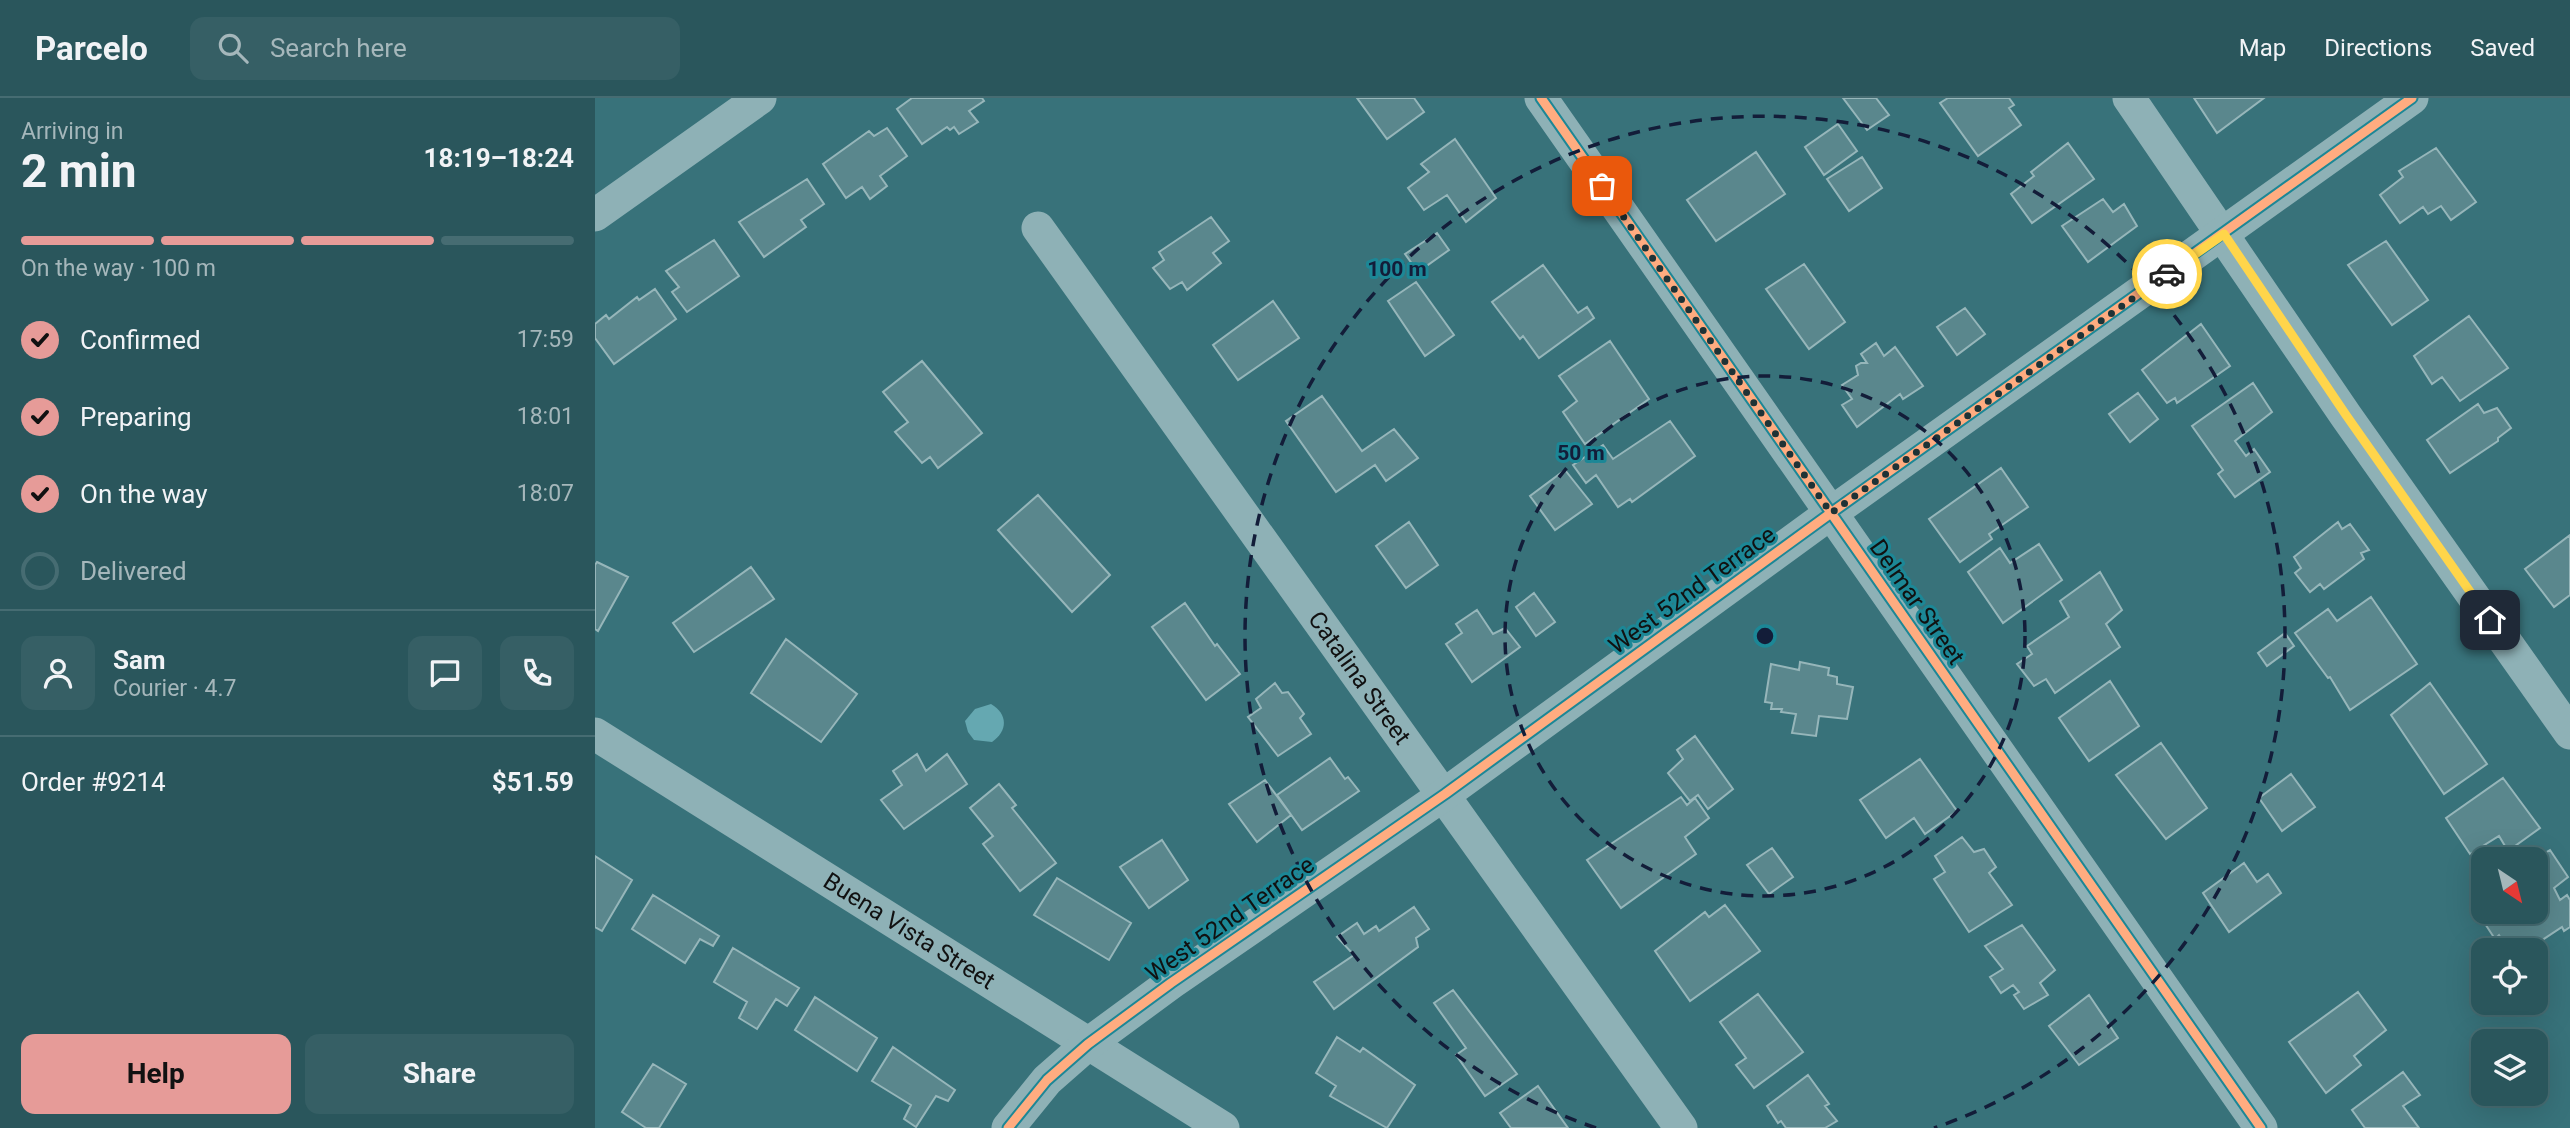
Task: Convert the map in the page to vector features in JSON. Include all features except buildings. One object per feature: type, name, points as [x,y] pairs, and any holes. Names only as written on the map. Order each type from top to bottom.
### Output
[{"type":"street","points":[[595,215],[760,98]]},
{"type":"street","name":"Delmar Street","points":[[1541,98],[2261,1128]]},
{"type":"street","points":[[2129,98],[2346,415],[2570,733]]},
{"type":"street","name":"West 52nd Terrace","points":[[1008,1128],[1047,1080],[1088,1044],[1171,983],[1445,794],[1831,513],[2412,98]]},
{"type":"street","name":"Catalina Street","points":[[1038,228],[1445,794],[1681,1128]]},
{"type":"street","name":"Buena Vista Street","points":[[595,734],[1223,1128]]},
{"type":"water","points":[[991,704],[1003,718],[1001,733],[992,742],[974,740],[965,721],[975,709]]},
{"type":"cycle path","points":[[1541,98],[2261,1128]]},
{"type":"cycle path","points":[[1008,1128],[1047,1080],[1088,1044],[1171,983],[1445,794],[1831,513],[2412,98]]},
{"type":"way so far","points":[[1602,186],[1831,513],[2167,274]]},
{"type":"route","points":[[2167,274],[2224,234],[2346,415],[2490,620]]}]
